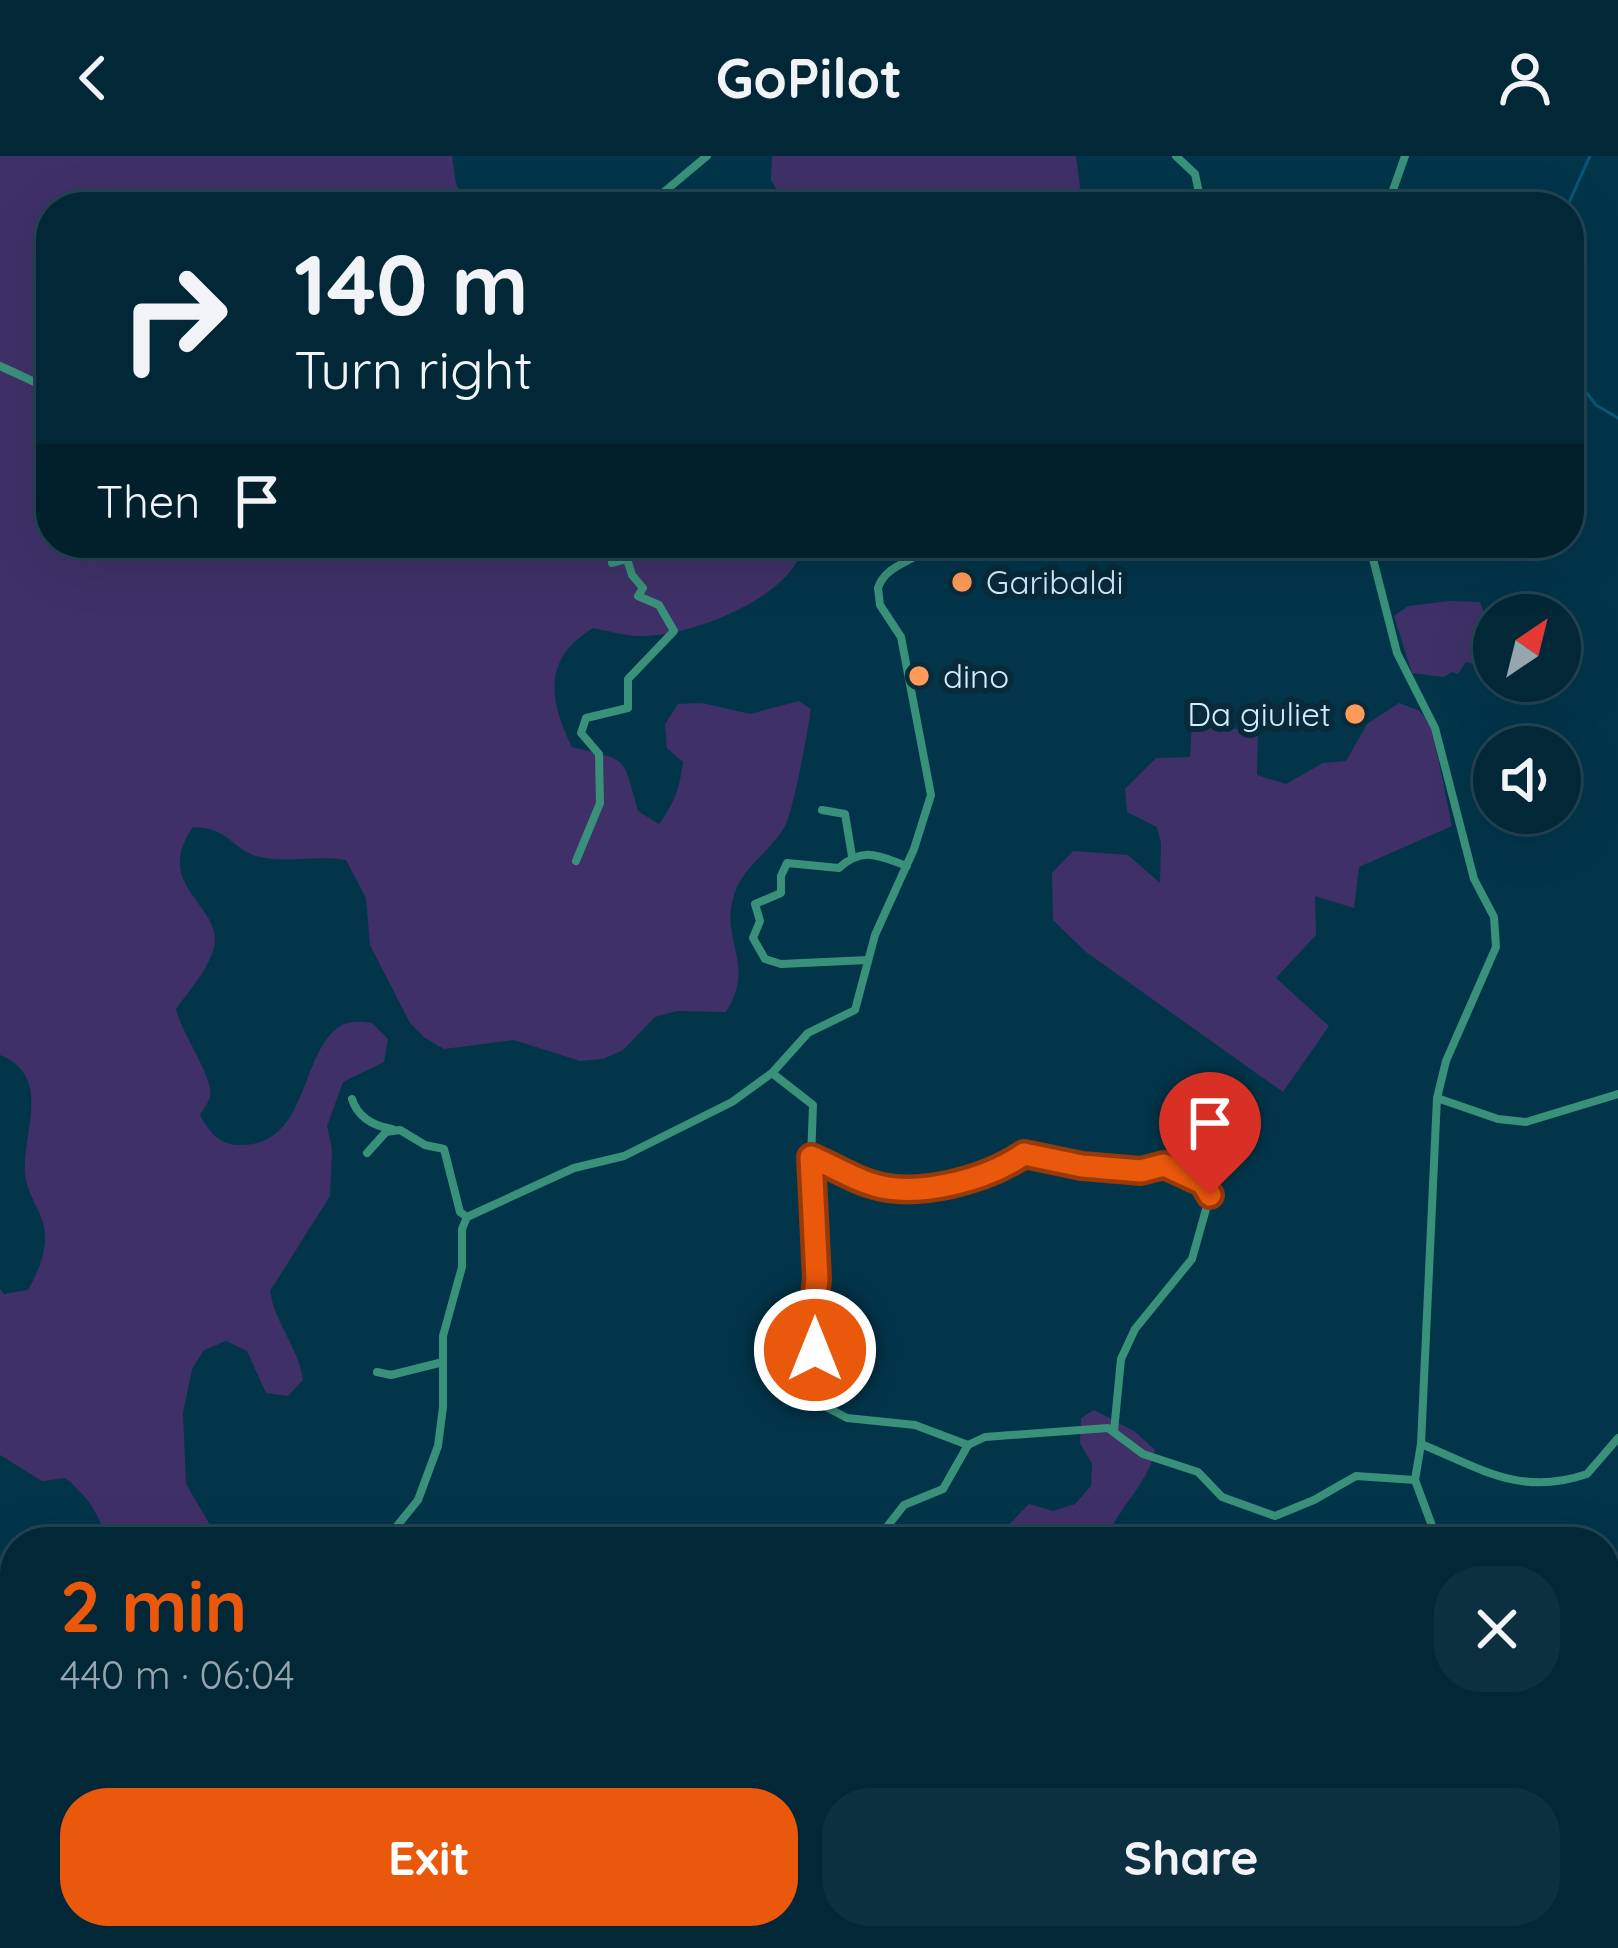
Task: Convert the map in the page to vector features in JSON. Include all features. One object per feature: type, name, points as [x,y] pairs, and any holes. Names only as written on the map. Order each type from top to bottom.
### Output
[{"type":"street","points":[[667,192],[707,156]]},
{"type":"street","points":[[1176,156],[1195,174],[1199,192]]},
{"type":"street","points":[[1393,192],[1406,156]]},
{"type":"street","points":[[0,366],[36,383]]},
{"type":"street","points":[[398,1527],[411,1512],[432,1467],[441,1430],[445,1322],[462,1267],[461,1238],[467,1217],[556,1175],[624,1156],[732,1102],[772,1072],[808,1033],[852,1013],[875,935],[907,866],[932,795],[901,637],[880,605],[878,588],[890,569],[917,558]]},
{"type":"street","points":[[1373,558],[1397,653],[1436,728],[1474,879],[1498,931],[1496,946],[1446,1061],[1438,1098],[1421,1444],[1415,1480],[1432,1527]]},
{"type":"street","points":[[576,861],[600,803],[599,754],[581,733],[586,718],[628,708],[628,680],[674,632],[659,605],[638,596],[644,588],[627,560],[612,562]]},
{"type":"street","points":[[822,810],[845,814],[852,856]]},
{"type":"street","points":[[868,960],[781,964],[765,959],[753,938],[760,922],[755,904],[781,892],[787,862],[839,868],[852,856],[871,852],[907,866]]},
{"type":"street","points":[[772,1072],[814,1105],[811,1157],[817,1279],[809,1398],[848,1418],[915,1425],[968,1445]]},
{"type":"street","points":[[1438,1098],[1498,1119],[1526,1122],[1618,1094]]},
{"type":"street","points":[[352,1099],[355,1108],[376,1126],[400,1130],[425,1145],[444,1149],[460,1212],[467,1217]]},
{"type":"street","points":[[367,1153],[386,1132],[400,1130]]},
{"type":"street","points":[[811,1157],[874,1186],[961,1184],[1006,1167],[1024,1154],[1141,1171],[1164,1165],[1203,1183],[1210,1195],[1192,1259],[1135,1329],[1121,1359],[1114,1431]]},
{"type":"street","points":[[377,1372],[407,1372],[443,1362]]},
{"type":"street","points":[[887,1527],[904,1505],[943,1490],[968,1445],[985,1437],[1108,1428],[1143,1454],[1198,1472],[1222,1497],[1270,1516],[1314,1500],[1356,1476],[1415,1480]]},
{"type":"street","points":[[1421,1444],[1492,1477],[1543,1482],[1587,1474],[1618,1438]]},
{"type":"shaded area","points":[[0,156],[452,156],[460,192],[36,192],[36,558],[798,558],[778,584],[758,599],[709,622],[661,635],[593,628],[565,653],[555,682],[558,713],[572,747],[621,763],[638,811],[659,824],[682,771],[683,762],[667,748],[665,724],[678,704],[702,703],[750,714],[799,701],[811,709],[788,820],[734,895],[735,995],[726,1012],[677,1011],[655,1017],[623,1050],[603,1059],[580,1061],[514,1040],[444,1049],[410,1023],[370,945],[366,898],[346,860],[260,857],[215,831],[193,827],[182,849],[180,867],[215,937],[205,968],[176,1009],[207,1078],[210,1097],[200,1115],[212,1133],[222,1141],[242,1145],[277,1132],[298,1103],[320,1050],[345,1024],[372,1023],[388,1039],[384,1062],[343,1082],[327,1126],[332,1149],[330,1196],[270,1291],[303,1380],[288,1396],[266,1393],[247,1351],[226,1341],[204,1350],[192,1369],[183,1413],[186,1484],[211,1527],[102,1527],[92,1506],[65,1478],[42,1481],[0,1455],[0,1289],[4,1294],[28,1290],[42,1260],[45,1234],[25,1173],[30,1091],[16,1064],[0,1055]]},
{"type":"shaded area","points":[[772,156],[1076,156],[1080,186],[1079,192],[778,192],[771,180]]},
{"type":"shaded area","points":[[1473,602],[1473,664],[1466,662],[1458,674],[1444,677],[1412,673],[1394,616],[1408,606]]},
{"type":"shaded area","points":[[1399,703],[1418,710],[1431,723],[1452,826],[1359,867],[1354,908],[1315,896],[1316,935],[1276,978],[1329,1026],[1283,1092],[1086,952],[1053,920],[1052,873],[1073,851],[1128,855],[1160,883],[1157,827],[1127,812],[1125,789],[1156,758],[1190,757],[1192,724],[1258,731],[1257,775],[1286,784],[1323,763],[1346,761],[1367,724]]},
{"type":"shaded area","points":[[1094,1410],[1134,1431],[1155,1450],[1146,1474],[1112,1527],[1007,1527],[1029,1504],[1053,1511],[1075,1504],[1091,1486],[1092,1464],[1080,1443],[1081,1418]]},
{"type":"waterway","points":[[1574,192],[1590,156]]},
{"type":"waterway","points":[[1584,389],[1596,405],[1618,418]]},
{"type":"place","name":"Garibaldi","points":[[962,582]]},
{"type":"place","name":"dino","points":[[919,676]]},
{"type":"place","name":"Da giuliet","points":[[1355,714]]},
{"type":"route","points":[[815,1350],[811,1332],[817,1279],[811,1157],[874,1186],[914,1187],[983,1178],[1024,1154],[1141,1171],[1164,1165],[1203,1183],[1210,1195]]}]
